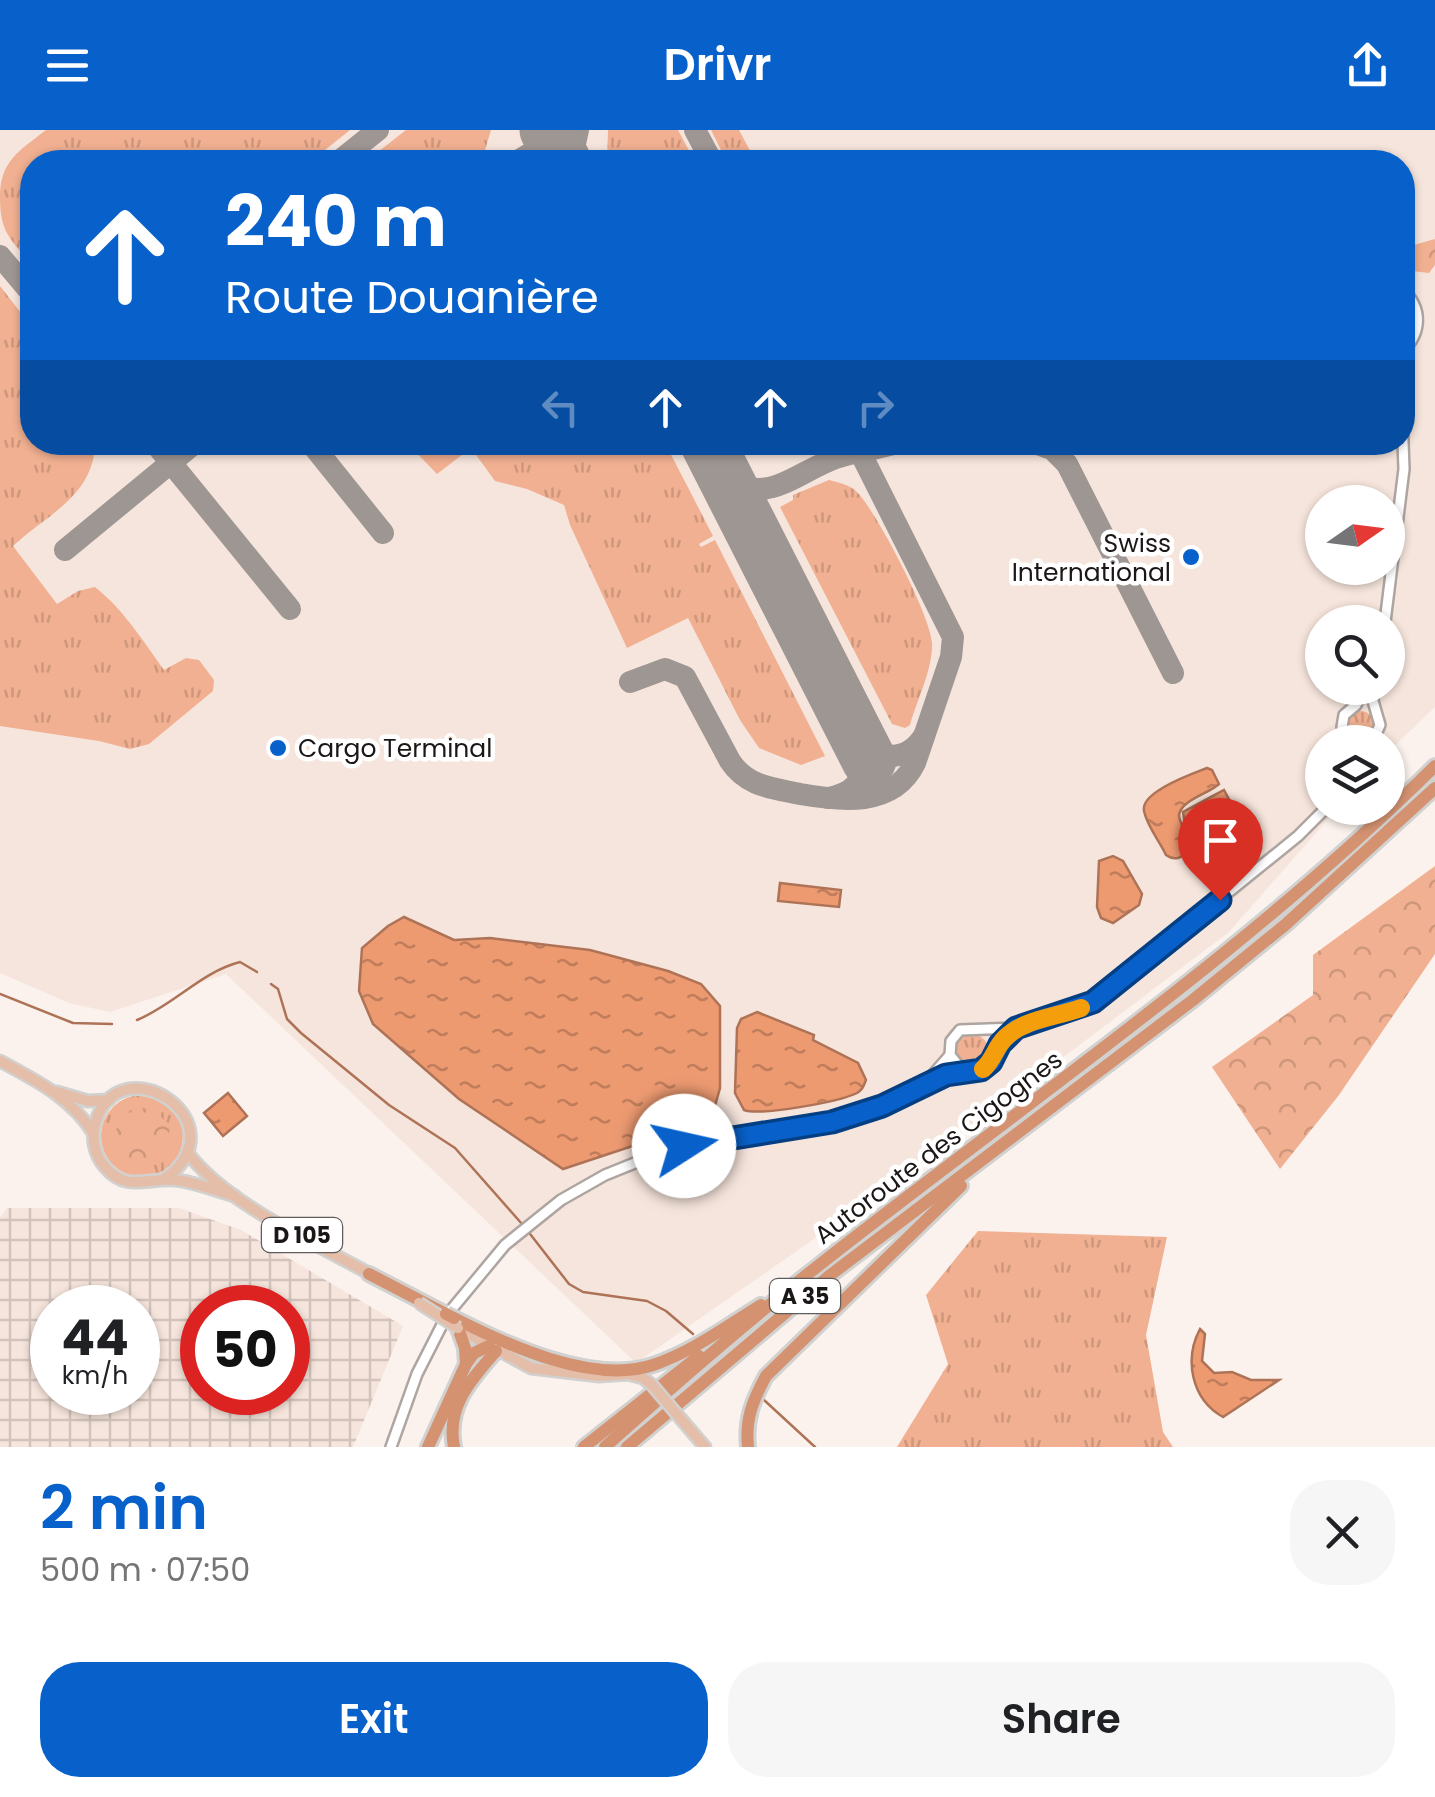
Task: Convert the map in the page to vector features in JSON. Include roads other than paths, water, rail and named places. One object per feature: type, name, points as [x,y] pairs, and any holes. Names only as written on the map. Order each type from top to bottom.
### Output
[{"type":"highway","name":"Autoroute des Cigognes","points":[[605,1447],[798,1283],[1127,1032],[1276,912],[1435,766]]},
{"type":"highway","name":"Autoroute des Cigognes","points":[[626,1447],[829,1276],[991,1156],[1270,937],[1435,788]]},
{"type":"highway","points":[[748,1447],[751,1402],[766,1376],[991,1156]]},
{"type":"highway","points":[[369,1274],[456,1323],[526,1351],[579,1366],[614,1370],[650,1366],[691,1348],[798,1283]]},
{"type":"highway","points":[[584,1447],[798,1283]]},
{"type":"highway","points":[[456,1323],[466,1348],[466,1364]]},
{"type":"highway","points":[[428,1447],[466,1364],[474,1353],[492,1348]]},
{"type":"highway","points":[[454,1447],[452,1424],[456,1405],[492,1348]]},
{"type":"main road","points":[[1386,605],[1403,455]]},
{"type":"main road","points":[[1343,725],[1346,711],[1356,705]]},
{"type":"main road","points":[[1367,705],[1375,710]]},
{"type":"main road","points":[[1375,705],[1379,725]]},
{"type":"main road","points":[[963,1071],[950,1055],[951,1041],[960,1030],[1016,1028],[1079,1009],[1101,997],[1309,825]]},
{"type":"main road","points":[[391,1447],[417,1374],[447,1315],[505,1245],[561,1200],[605,1175],[662,1152],[714,1139],[832,1122],[882,1106],[922,1085],[963,1071],[976,1072],[987,1067],[995,1049],[1016,1028]]},
{"type":"main road","points":[[984,1030],[995,1049]]},
{"type":"main road","points":[[922,1085],[950,1055]]},
{"type":"main road","points":[[0,1060],[52,1090],[82,1116],[93,1134],[98,1158],[115,1177],[148,1184],[163,1180],[182,1163],[189,1127],[168,1096],[144,1088],[109,1100],[88,1102],[52,1090]]},
{"type":"main road","points":[[93,1134],[109,1100]]},
{"type":"main road","name":"D 105","points":[[187,1152],[235,1196],[531,1368],[643,1378],[705,1447]]},
{"type":"main road","name":"D 105","points":[[163,1180],[178,1180],[235,1196]]},
{"type":"water","points":[[1207,768],[1219,784],[1185,805],[1179,815],[1193,848],[1180,857],[1170,857],[1148,822],[1145,804],[1168,785]]},
{"type":"water","points":[[1224,790],[1231,803],[1225,815],[1214,830],[1198,839],[1185,825],[1183,812]]},
{"type":"water","points":[[1113,856],[1123,861],[1142,894],[1139,905],[1113,923],[1101,918],[1097,907],[1099,861]]},
{"type":"water","points":[[780,883],[841,890],[839,907],[778,901]]},
{"type":"water","points":[[404,917],[454,940],[490,938],[590,950],[701,984],[720,1006],[720,1088],[711,1120],[563,1169],[459,1099],[373,1024],[359,991],[362,948]]},
{"type":"water","points":[[757,1012],[814,1035],[813,1040],[858,1063],[866,1080],[862,1089],[848,1097],[800,1107],[744,1110],[735,1093],[737,1028],[741,1019]]},
{"type":"water","points":[[228,1093],[247,1116],[223,1136],[204,1113]]},
{"type":"water","points":[[1200,1329],[1205,1334],[1202,1361],[1214,1373],[1279,1380],[1223,1417],[1204,1400],[1194,1378],[1192,1353]]},
{"type":"waterway","points":[[137,1020],[226,967],[240,962],[257,972]]},
{"type":"waterway","points":[[271,984],[278,989],[287,1019],[301,1033],[389,1105],[455,1148],[522,1224]]},
{"type":"waterway","points":[[0,994],[73,1023],[112,1024]]},
{"type":"waterway","points":[[527,1230],[569,1284],[583,1292],[647,1301],[693,1334]]},
{"type":"waterway","points":[[764,1400],[815,1447]]},
{"type":"place","name":"Swiss International","points":[[1191,557]]},
{"type":"place","name":"Cargo Terminal","points":[[278,748]]}]
